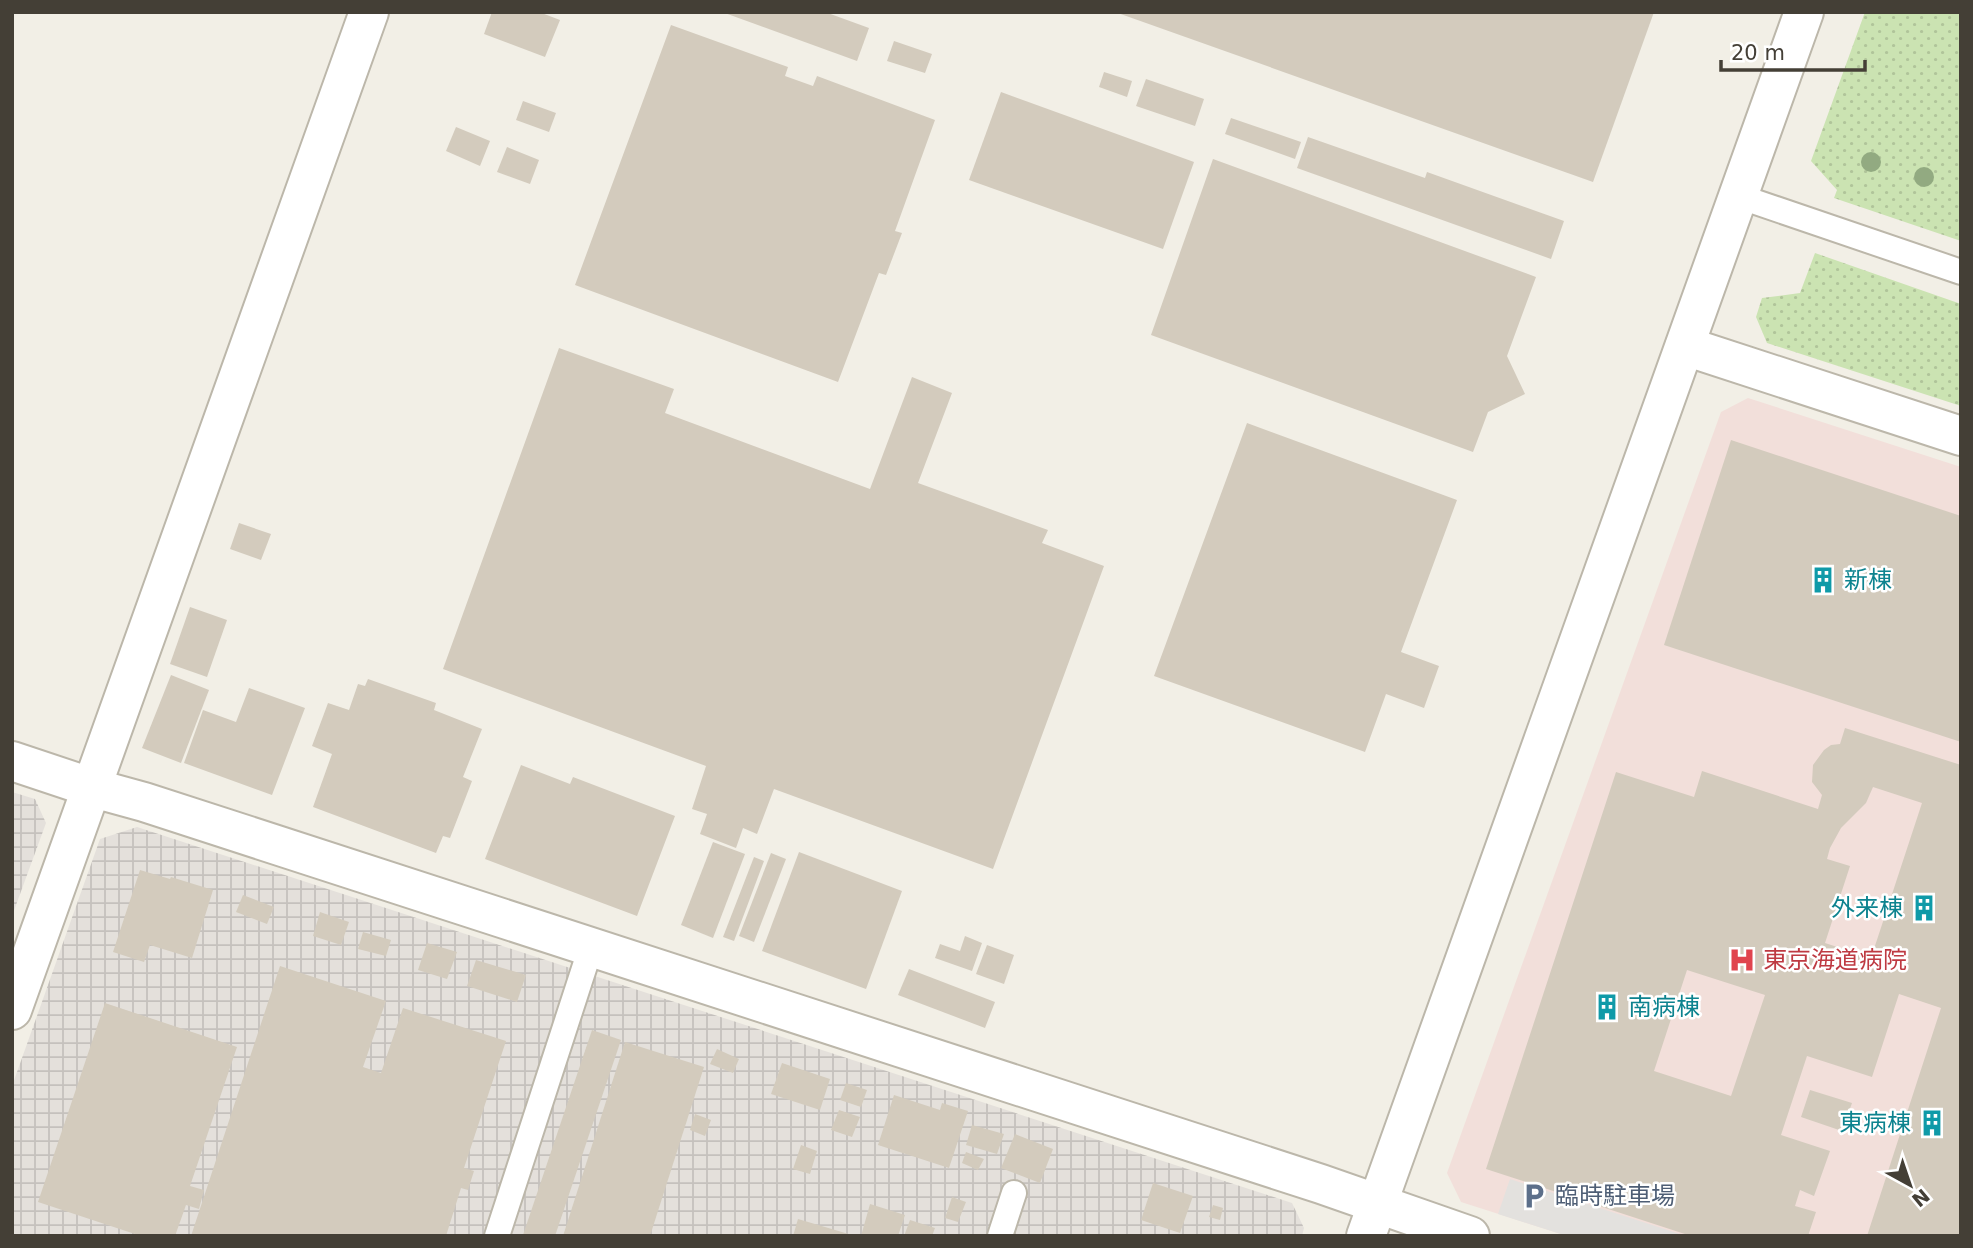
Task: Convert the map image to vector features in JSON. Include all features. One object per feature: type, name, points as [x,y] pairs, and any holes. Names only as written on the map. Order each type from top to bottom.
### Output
[{"type":"street","points":[[12,1010],[369,12]]},
{"type":"street","points":[[1371,1220],[1804,12]]},
{"type":"street","points":[[1685,346],[1961,436]]},
{"type":"street","points":[[12,761],[1308,1180],[1371,1220],[1471,1236]]},
{"type":"lane","points":[[1738,196],[1961,272]]},
{"type":"lane","points":[[497,1236],[591,947]]},
{"type":"lane","points":[[1000,1236],[1014,1193]]},
{"type":"shaded area","name":"東京海道病院","points":[[1748,398],[1961,467],[1961,1236],[1567,1236],[1461,1202],[1447,1173],[1721,412]]},
{"type":"shaded area","points":[[12,792],[35,799],[46,823],[12,916]]},
{"type":"shaded area","points":[[137,827],[1292,1203],[1304,1228],[1302,1236],[12,1236],[12,1086],[100,839]]},
{"type":"shaded area","name":"臨時駐車場","points":[[1510,1179],[1686,1236],[1567,1236],[1498,1214]]},
{"type":"green space","points":[[1865,12],[1961,12],[1961,241],[1834,198],[1837,190],[1811,161]]},
{"type":"green space","points":[[1815,253],[1961,304],[1961,406],[1767,343],[1756,317],[1762,298],[1800,293]]},
{"type":"building","points":[[492,12],[539,12],[560,20],[545,57],[484,34]]},
{"type":"building","points":[[722,12],[825,12],[869,28],[857,61]]},
{"type":"building","points":[[1115,12],[1654,12],[1593,182]]},
{"type":"building","points":[[671,25],[788,67],[785,76],[813,86],[817,76],[935,120],[895,231],[902,233],[886,275],[879,273],[838,382],[575,285]]},
{"type":"building","points":[[894,41],[932,54],[925,73],[887,61]]},
{"type":"building","points":[[1104,72],[1132,81],[1127,97],[1099,87]]},
{"type":"building","points":[[1146,79],[1204,99],[1195,126],[1136,106]]},
{"type":"building","points":[[1001,92],[1194,162],[1163,249],[969,180]]},
{"type":"building","points":[[523,101],[556,113],[549,132],[516,120]]},
{"type":"building","points":[[1231,118],[1301,142],[1295,159],[1225,134]]},
{"type":"building","points":[[456,127],[490,141],[480,166],[446,151]]},
{"type":"building","points":[[1308,137],[1425,178],[1427,172],[1564,221],[1551,259],[1297,168]]},
{"type":"building","points":[[507,147],[539,160],[530,184],[497,172]]},
{"type":"building","points":[[1213,159],[1536,277],[1507,356],[1525,394],[1488,412],[1473,452],[1151,335]]},
{"type":"building","points":[[559,348],[674,389],[665,413],[870,489],[912,377],[952,393],[918,483],[1048,530],[1042,543],[1104,566],[993,869],[774,789],[757,834],[743,828],[736,848],[700,834],[707,814],[692,809],[706,766],[443,669]]},
{"type":"building","points":[[1247,423],[1457,500],[1401,652],[1439,666],[1424,708],[1386,694],[1365,752],[1154,676]]},
{"type":"building","name":"新棟","points":[[1731,440],[1961,516],[1961,742],[1664,645]]},
{"type":"building","points":[[239,523],[271,534],[261,560],[230,549]]},
{"type":"building","points":[[190,607],[227,620],[207,677],[170,664]]},
{"type":"building","points":[[171,675],[209,690],[181,763],[142,748]]},
{"type":"building","points":[[368,679],[436,703],[434,710],[482,729],[463,777],[472,781],[450,838],[443,836],[436,853],[313,807],[332,754],[312,746],[328,703],[349,710],[358,684],[365,686]]},
{"type":"building","points":[[249,688],[305,708],[272,795],[184,763],[203,710],[236,722]]},
{"type":"building","name":"南病棟","points":[[1845,728],[1961,765],[1961,1236],[1867,1236],[1941,1008],[1899,994],[1872,1077],[1807,1056],[1781,1135],[1830,1151],[1814,1196],[1800,1190],[1795,1206],[1816,1212],[1808,1236],[1691,1236],[1486,1169],[1616,772],[1694,797],[1702,771],[1818,809],[1822,795],[1812,782],[1813,765],[1824,750],[1831,745],[1840,744]],"holes":[[[1873,787],[1922,803],[1871,958],[1825,943],[1850,866],[1827,859],[1830,848],[1841,828],[1866,803]],[[1687,970],[1765,995],[1731,1096],[1654,1071]]]},
{"type":"building","points":[[521,765],[570,784],[573,777],[675,816],[637,916],[485,859]]},
{"type":"building","points":[[713,842],[745,854],[713,938],[681,925]]},
{"type":"building","points":[[799,852],[902,891],[866,989],[762,951]]},
{"type":"building","points":[[771,853],[786,859],[754,942],[739,936]]},
{"type":"building","points":[[754,857],[764,861],[734,941],[723,937]]},
{"type":"building","points":[[140,870],[213,890],[192,958],[150,945],[144,962],[113,952]]},
{"type":"building","points":[[243,895],[274,907],[267,924],[236,912]]},
{"type":"building","points":[[320,912],[349,922],[341,945],[313,936]]},
{"type":"building","points":[[363,932],[391,940],[386,956],[358,949]]},
{"type":"building","points":[[965,936],[982,943],[972,971],[935,958],[940,944],[960,951]]},
{"type":"building","points":[[427,943],[457,952],[447,979],[418,970]]},
{"type":"building","points":[[987,945],[1014,955],[1004,984],[976,974]]},
{"type":"building","points":[[476,960],[526,975],[517,1002],[467,986]]},
{"type":"building","points":[[280,966],[386,1001],[363,1067],[381,1073],[403,1008],[506,1041],[464,1168],[474,1171],[468,1190],[461,1188],[446,1236],[191,1236]]},
{"type":"building","points":[[909,969],[995,1002],[985,1028],[898,995]]},
{"type":"building","points":[[105,1003],[237,1047],[190,1186],[204,1190],[199,1209],[186,1205],[175,1236],[141,1236],[38,1202]]},
{"type":"building","points":[[592,1030],[621,1040],[555,1236],[523,1235]]},
{"type":"building","points":[[625,1042],[704,1067],[650,1236],[563,1236]]},
{"type":"building","points":[[717,1049],[739,1059],[733,1073],[710,1064]]},
{"type":"building","points":[[782,1063],[830,1079],[820,1110],[771,1094]]},
{"type":"building","points":[[846,1083],[867,1090],[861,1107],[840,1100]]},
{"type":"building","points":[[1810,1090],[1852,1103],[1842,1131],[1801,1117]]},
{"type":"building","points":[[894,1095],[940,1110],[942,1103],[968,1111],[949,1168],[878,1145]]},
{"type":"building","points":[[839,1110],[860,1117],[852,1137],[831,1130]]},
{"type":"building","points":[[695,1114],[711,1120],[705,1136],[690,1130]]},
{"type":"building","points":[[972,1125],[1004,1134],[997,1154],[966,1145]]},
{"type":"building","points":[[1015,1134],[1053,1149],[1040,1183],[1001,1168]]},
{"type":"building","points":[[801,1145],[817,1151],[810,1174],[793,1169]]},
{"type":"building","points":[[966,1152],[984,1159],[978,1170],[962,1163]]},
{"type":"building","points":[[1153,1183],[1193,1196],[1180,1233],[1141,1220]]},
{"type":"building","points":[[952,1197],[966,1202],[958,1222],[945,1218]]},
{"type":"building","points":[[870,1204],[905,1215],[898,1236],[861,1236]]},
{"type":"building","points":[[1213,1205],[1223,1208],[1220,1220],[1209,1217]]},
{"type":"building","points":[[798,1219],[852,1235],[852,1236],[793,1236]]},
{"type":"building","points":[[910,1220],[935,1228],[932,1236],[904,1236]]},
{"type":"place","name":"新棟","points":[[1823,580]]},
{"type":"place","name":"外来棟","points":[[1924,908]]},
{"type":"place","name":"東京海道病院","points":[[1742,960]]},
{"type":"place","name":"南病棟","points":[[1607,1007]]},
{"type":"place","name":"東病棟","points":[[1932,1123]]},
{"type":"place","name":"臨時駐車場","points":[[1534,1196]]}]
